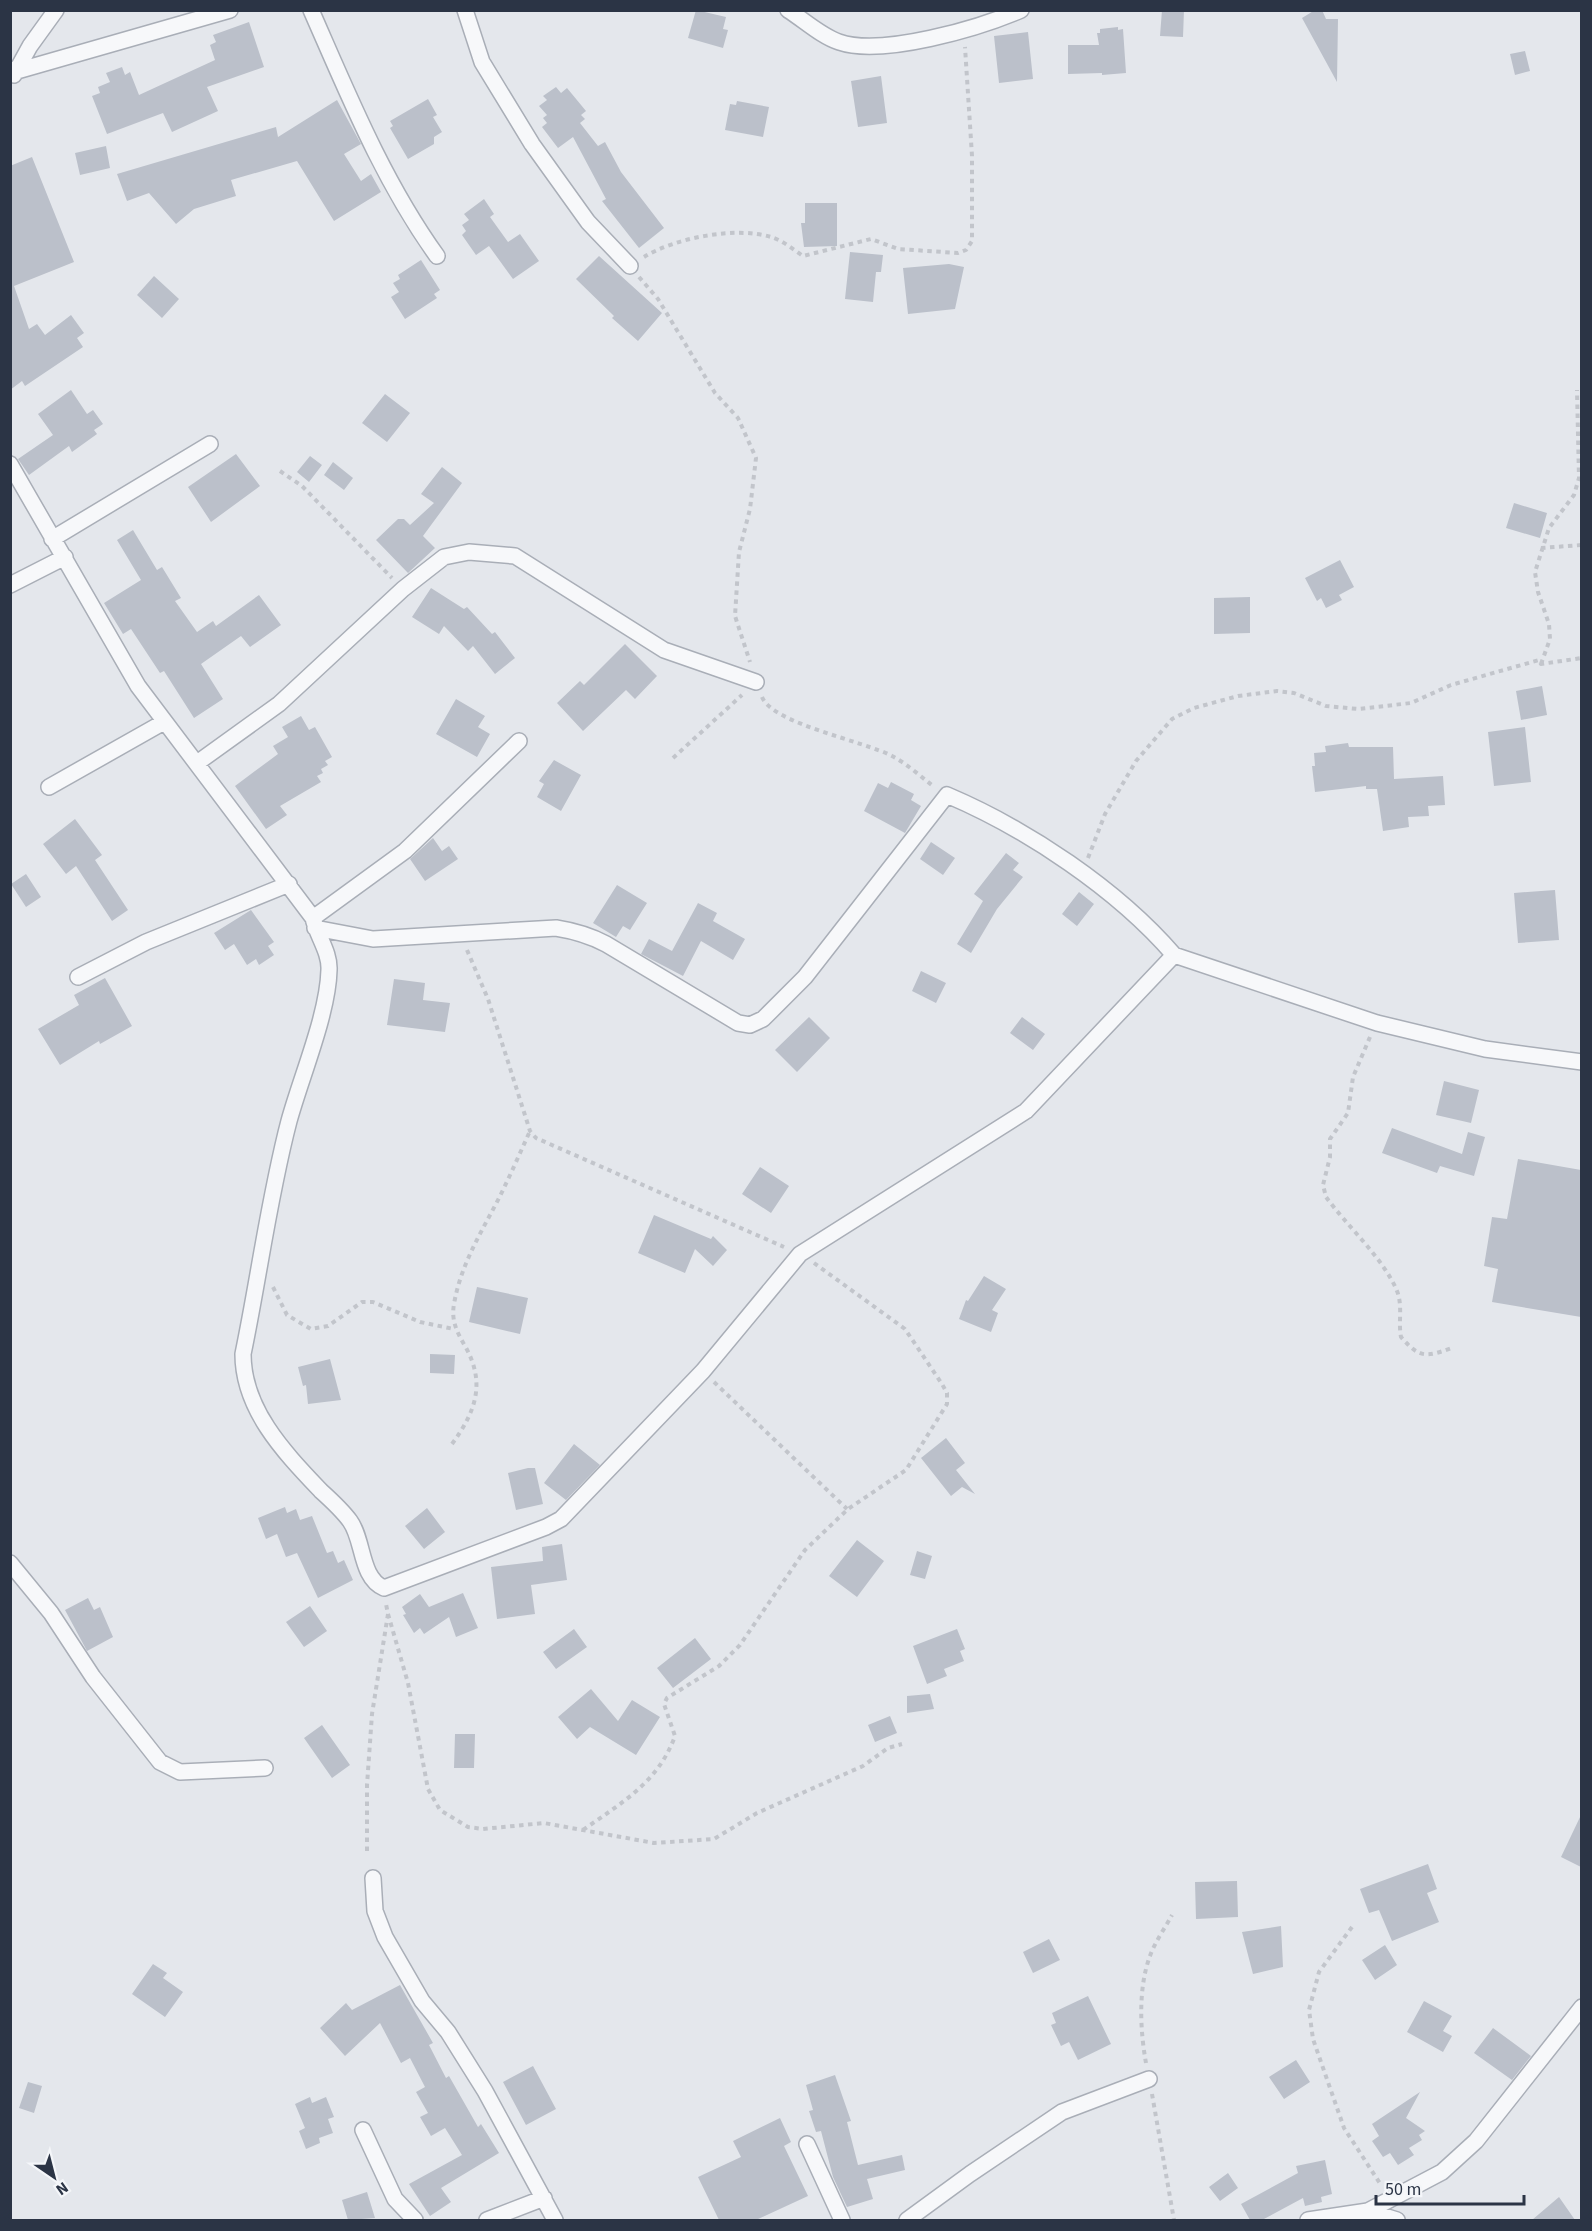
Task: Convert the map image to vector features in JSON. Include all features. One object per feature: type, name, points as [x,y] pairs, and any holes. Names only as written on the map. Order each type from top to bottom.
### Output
[{"type":"street","points":[[13,73],[56,10]]},
{"type":"street","points":[[13,73],[230,10]]},
{"type":"street","points":[[311,10],[382,166],[437,255]]},
{"type":"street","points":[[465,10],[482,62],[532,144],[588,222],[630,266]]},
{"type":"street","points":[[788,10],[838,42],[869,48],[899,46],[1021,10]]},
{"type":"street","points":[[52,539],[210,444]]},
{"type":"street","points":[[10,464],[138,686],[197,763],[240,825],[289,884],[314,923],[328,957],[330,968],[326,993],[289,1122],[260,1262],[243,1354],[243,1367],[254,1400],[280,1448],[351,1522],[372,1580],[384,1588],[555,1524],[703,1371],[800,1254],[1026,1111],[1174,955]]},
{"type":"street","points":[[197,763],[279,704],[403,589],[444,557],[469,552],[515,556],[664,650],[756,682]]},
{"type":"street","points":[[10,585],[65,557]]},
{"type":"street","points":[[49,787],[164,722]]},
{"type":"street","points":[[314,923],[405,851],[519,741]]},
{"type":"street","points":[[314,923],[373,939],[461,936],[556,928],[588,934],[729,1018],[750,1025],[764,1019],[805,977],[947,795],[987,812],[1082,873],[1153,930],[1174,955],[1377,1023],[1485,1049],[1581,1062]]},
{"type":"street","points":[[78,977],[146,942],[289,884]]},
{"type":"street","points":[[10,1563],[51,1613],[93,1677],[160,1762],[180,1772],[265,1768]]},
{"type":"street","points":[[373,1878],[375,1911],[398,1961],[422,2001],[448,2032],[485,2091],[555,2220]]},
{"type":"street","points":[[1308,2220],[1368,2211],[1442,2172],[1476,2141],[1581,2007]]},
{"type":"street","points":[[907,2220],[1062,2112],[1149,2079]]},
{"type":"street","points":[[363,2130],[395,2199],[415,2220]]},
{"type":"street","points":[[807,2144],[842,2220]]},
{"type":"street","points":[[487,2220],[544,2198]]},
{"type":"street","points":[[1368,2211],[1397,2220]]},
{"type":"path","points":[[947,795],[892,756],[780,716],[764,702],[735,616],[739,552],[750,509],[756,458],[738,417],[715,393],[658,299],[630,266],[661,247],[738,232],[773,237],[804,256],[871,239],[898,249],[958,253],[966,250],[972,241],[972,156],[969,80],[962,29]]},
{"type":"path","points":[[1541,664],[1550,639],[1549,624],[1538,592],[1535,572],[1549,528],[1574,495],[1579,478],[1577,390]]},
{"type":"path","points":[[280,471],[302,486],[403,589]]},
{"type":"path","points":[[1541,548],[1581,545]]},
{"type":"path","points":[[1541,664],[1581,658]]},
{"type":"path","points":[[1082,873],[1105,814],[1136,761],[1172,719],[1194,708],[1238,696],[1277,691],[1294,693],[1326,706],[1359,709],[1411,703],[1451,685],[1539,660],[1541,664]]},
{"type":"path","points":[[673,758],[756,682]]},
{"type":"path","points":[[461,936],[488,999],[530,1131],[548,1145],[800,1254],[905,1329],[947,1393],[947,1404],[941,1416],[906,1470],[848,1509],[805,1550],[740,1645],[718,1666],[665,1701],[675,1736],[642,1789],[583,1830]]},
{"type":"path","points":[[1377,1023],[1353,1077],[1348,1113],[1330,1139],[1330,1157],[1323,1185],[1326,1197],[1379,1263],[1397,1290],[1401,1337],[1414,1352],[1431,1355],[1452,1348]]},
{"type":"path","points":[[452,1444],[465,1427],[477,1395],[476,1369],[454,1329],[454,1306],[466,1261],[530,1131]]},
{"type":"path","points":[[260,1262],[287,1315],[310,1329],[328,1326],[362,1302],[373,1302],[420,1322],[454,1329]]},
{"type":"path","points":[[703,1371],[848,1509]]},
{"type":"path","points":[[384,1588],[388,1614],[408,1683],[428,1789],[440,1810],[474,1829],[544,1823],[654,1843],[714,1839],[757,1813],[863,1766],[888,1748],[902,1744]]},
{"type":"path","points":[[367,1851],[372,1714],[388,1614]]},
{"type":"path","points":[[1352,1927],[1319,1972],[1309,2010],[1313,2039],[1344,2128],[1390,2198]]},
{"type":"building","points":[[696,10],[726,17],[723,29],[728,30],[723,48],[688,38]]},
{"type":"building","points":[[1162,10],[1184,10],[1183,37],[1160,36]]},
{"type":"building","points":[[1315,10],[1322,10],[1326,19],[1338,19],[1337,82],[1302,18]]},
{"type":"building","points":[[249,22],[264,67],[207,87],[218,111],[172,132],[163,113],[107,134],[92,96],[100,93],[98,87],[110,82],[106,73],[122,67],[125,75],[130,72],[139,95],[215,60],[210,45],[216,42],[213,35]]},
{"type":"building","points":[[1118,27],[1118,30],[1123,29],[1126,73],[1068,74],[1068,45],[1099,45],[1097,33],[1100,33],[1100,29]]},
{"type":"building","points":[[1028,32],[1033,79],[999,83],[994,36]]},
{"type":"building","points":[[1525,51],[1530,71],[1515,75],[1510,54]]},
{"type":"building","points":[[881,76],[887,123],[858,127],[851,81]]},
{"type":"building","points":[[556,87],[561,93],[567,88],[586,111],[581,115],[585,119],[580,123],[598,146],[605,142],[621,172],[664,228],[639,248],[602,201],[606,199],[573,137],[558,148],[542,127],[547,123],[543,118],[547,115],[539,106],[547,100],[543,96]]},
{"type":"building","points":[[428,99],[437,115],[433,117],[442,132],[434,137],[434,144],[408,159],[390,128],[393,126],[390,121]]},
{"type":"building","points":[[337,100],[361,144],[344,154],[361,181],[371,174],[381,192],[334,221],[297,161],[231,180],[236,196],[194,209],[176,224],[149,193],[127,201],[117,174],[276,127],[278,137]]},
{"type":"building","points":[[737,101],[769,107],[763,137],[725,130],[730,104],[736,105]]},
{"type":"building","points":[[106,146],[110,168],[80,175],[75,153]]},
{"type":"building","points":[[32,157],[74,262],[14,286],[29,329],[37,324],[45,335],[71,315],[84,333],[77,338],[83,347],[25,386],[22,381],[10,390],[10,166]]},
{"type":"building","points":[[484,199],[494,214],[490,217],[508,242],[520,234],[539,261],[513,279],[489,246],[476,255],[462,235],[466,231],[462,225],[469,220],[464,214]]},
{"type":"building","points":[[805,203],[837,203],[837,246],[804,247],[801,223],[805,223]]},
{"type":"building","points":[[850,252],[883,255],[881,272],[876,272],[873,302],[845,299]]},
{"type":"building","points":[[599,256],[662,313],[638,341],[612,318],[614,316],[576,279]]},
{"type":"building","points":[[421,260],[440,290],[434,294],[437,298],[405,319],[391,297],[399,292],[393,283],[400,279],[398,275]]},
{"type":"building","points":[[949,264],[964,267],[955,309],[908,314],[903,268]]},
{"type":"building","points":[[154,276],[179,299],[162,318],[137,295]]},
{"type":"building","points":[[71,390],[87,414],[93,410],[103,424],[94,430],[97,434],[72,452],[69,446],[29,475],[18,459],[53,435],[38,414]]},
{"type":"building","points":[[385,394],[410,413],[387,442],[362,423]]},
{"type":"building","points":[[236,454],[260,486],[211,522],[188,487]]},
{"type":"building","points":[[310,456],[322,465],[309,482],[297,472]]},
{"type":"building","points":[[333,462],[353,478],[344,490],[324,475]]},
{"type":"building","points":[[442,467],[462,483],[423,536],[435,548],[408,573],[376,540],[398,519],[404,519],[410,525],[434,503],[421,494]]},
{"type":"building","points":[[1514,503],[1547,513],[1540,538],[1506,528]]},
{"type":"building","points":[[133,530],[157,570],[162,567],[181,598],[175,601],[197,632],[213,621],[216,626],[259,595],[281,625],[250,647],[241,636],[201,664],[223,699],[194,718],[164,671],[160,673],[131,629],[123,634],[104,603],[141,580],[117,540]]},
{"type":"building","points":[[1340,560],[1354,587],[1339,595],[1342,600],[1326,608],[1321,598],[1317,601],[1305,578]]},
{"type":"building","points":[[431,588],[464,609],[467,607],[492,634],[495,632],[515,658],[495,674],[473,646],[468,651],[444,626],[439,634],[412,617]]},
{"type":"building","points":[[1250,597],[1250,633],[1214,634],[1214,598]]},
{"type":"building","points":[[625,644],[657,676],[635,699],[626,690],[583,731],[557,703],[580,681],[584,685]]},
{"type":"building","points":[[1542,686],[1547,715],[1521,720],[1516,691]]},
{"type":"building","points":[[456,699],[485,716],[478,727],[490,734],[477,757],[436,734]]},
{"type":"building","points":[[301,716],[309,730],[315,727],[332,757],[325,761],[328,765],[321,769],[323,773],[317,776],[321,782],[280,806],[287,815],[266,829],[235,786],[278,754],[273,746],[288,737],[282,727]]},
{"type":"building","points":[[1525,727],[1531,782],[1494,786],[1488,732]]},
{"type":"building","points":[[1348,743],[1349,747],[1393,747],[1394,779],[1443,776],[1445,805],[1428,806],[1429,816],[1408,817],[1409,827],[1383,831],[1377,789],[1366,789],[1366,786],[1315,792],[1312,766],[1315,766],[1314,753],[1326,752],[1325,746]]},
{"type":"building","points":[[554,760],[581,775],[561,811],[537,797],[544,784],[539,781]]},
{"type":"building","points":[[891,782],[914,794],[911,800],[921,806],[905,833],[864,811],[878,783],[888,788]]},
{"type":"building","points":[[75,819],[102,855],[95,860],[128,910],[112,921],[76,866],[66,874],[43,844]]},
{"type":"building","points":[[433,838],[442,851],[449,846],[458,859],[425,881],[410,859]]},
{"type":"building","points":[[931,842],[955,858],[943,875],[920,859]]},
{"type":"building","points":[[1006,853],[1019,863],[1013,870],[1023,877],[997,909],[971,953],[957,944],[983,901],[974,894]]},
{"type":"building","points":[[26,874],[41,897],[26,907],[11,884]]},
{"type":"building","points":[[617,885],[647,903],[630,930],[623,926],[616,937],[593,923]]},
{"type":"building","points":[[1555,890],[1559,940],[1518,943],[1514,893]]},
{"type":"building","points":[[1079,892],[1094,904],[1077,926],[1062,914]]},
{"type":"building","points":[[698,903],[717,913],[713,921],[745,939],[733,960],[701,941],[683,976],[641,954],[649,939],[672,951]]},
{"type":"building","points":[[251,910],[274,942],[268,946],[274,955],[259,965],[256,959],[247,965],[234,944],[225,950],[214,933]]},
{"type":"building","points":[[921,971],[946,983],[936,1003],[912,991]]},
{"type":"building","points":[[105,978],[132,1026],[100,1044],[99,1041],[60,1065],[38,1029],[79,1005],[74,995]]},
{"type":"building","points":[[394,979],[425,983],[423,1000],[450,1003],[445,1032],[387,1025]]},
{"type":"building","points":[[809,1017],[830,1038],[797,1072],[775,1050]]},
{"type":"building","points":[[1022,1017],[1045,1034],[1033,1050],[1010,1033]]},
{"type":"building","points":[[1444,1081],[1479,1090],[1471,1123],[1436,1115]]},
{"type":"building","points":[[1392,1128],[1462,1154],[1468,1132],[1485,1137],[1474,1176],[1440,1166],[1437,1173],[1382,1153]]},
{"type":"building","points":[[1518,1159],[1581,1170],[1581,1317],[1492,1302],[1498,1269],[1484,1266],[1492,1217],[1507,1219]]},
{"type":"building","points":[[760,1167],[789,1186],[771,1213],[742,1194]]},
{"type":"building","points":[[654,1215],[711,1239],[713,1236],[727,1250],[713,1266],[695,1249],[685,1273],[638,1253]]},
{"type":"building","points":[[984,1276],[1006,1289],[992,1310],[998,1313],[991,1332],[959,1319],[966,1300],[968,1301]]},
{"type":"building","points":[[477,1287],[528,1298],[520,1334],[469,1322]]},
{"type":"building","points":[[430,1354],[455,1355],[454,1374],[430,1373]]},
{"type":"building","points":[[330,1359],[341,1400],[308,1404],[306,1385],[303,1386],[298,1367]]},
{"type":"building","points":[[946,1438],[965,1463],[956,1470],[975,1494],[962,1487],[951,1496],[921,1458]]},
{"type":"building","points":[[574,1444],[600,1465],[566,1500],[544,1483]]},
{"type":"building","points":[[535,1468],[543,1504],[516,1510],[508,1473]]},
{"type":"building","points":[[285,1507],[287,1513],[296,1509],[300,1520],[312,1516],[327,1553],[333,1551],[338,1563],[344,1560],[353,1580],[318,1598],[297,1553],[286,1557],[277,1534],[266,1539],[258,1518]]},
{"type":"building","points":[[427,1508],[445,1532],[424,1549],[405,1526]]},
{"type":"building","points":[[857,1540],[884,1561],[857,1597],[829,1576]]},
{"type":"building","points":[[562,1544],[567,1580],[531,1585],[535,1614],[497,1619],[491,1567],[543,1561],[542,1547]]},
{"type":"building","points":[[917,1551],[932,1556],[925,1579],[910,1575]]},
{"type":"building","points":[[463,1593],[478,1628],[456,1637],[449,1617],[424,1634],[420,1628],[414,1633],[403,1615],[406,1614],[402,1607],[420,1594],[429,1607]]},
{"type":"building","points":[[88,1598],[94,1610],[100,1607],[113,1637],[87,1651],[65,1610]]},
{"type":"building","points":[[310,1606],[327,1631],[304,1647],[286,1622]]},
{"type":"building","points":[[574,1629],[587,1647],[556,1669],[543,1652]]},
{"type":"building","points":[[957,1629],[965,1649],[960,1651],[964,1661],[944,1669],[947,1676],[927,1684],[913,1646]]},
{"type":"building","points":[[695,1638],[711,1659],[673,1688],[657,1668]]},
{"type":"building","points":[[591,1689],[618,1721],[632,1700],[660,1717],[636,1755],[590,1727],[577,1739],[558,1717]]},
{"type":"building","points":[[930,1694],[934,1709],[907,1713],[907,1696]]},
{"type":"building","points":[[890,1716],[897,1733],[875,1742],[868,1725]]},
{"type":"building","points":[[322,1725],[350,1765],[332,1778],[304,1738]]},
{"type":"building","points":[[455,1734],[475,1734],[474,1768],[454,1768]]},
{"type":"building","points":[[1581,1815],[1581,1867],[1561,1857]]},
{"type":"building","points":[[1428,1864],[1437,1889],[1427,1893],[1439,1922],[1392,1941],[1379,1910],[1369,1913],[1360,1889]]},
{"type":"building","points":[[1237,1881],[1238,1917],[1196,1919],[1195,1882]]},
{"type":"building","points":[[1281,1926],[1283,1967],[1253,1974],[1242,1932]]},
{"type":"building","points":[[1049,1939],[1060,1960],[1033,1973],[1023,1952]]},
{"type":"building","points":[[1385,1945],[1397,1965],[1375,1980],[1362,1960]]},
{"type":"building","points":[[153,1964],[167,1973],[163,1978],[183,1992],[165,2017],[132,1994]]},
{"type":"building","points":[[400,1985],[433,2043],[429,2045],[446,2078],[449,2076],[478,2127],[481,2124],[499,2153],[441,2188],[451,2202],[430,2216],[409,2184],[462,2155],[445,2128],[431,2136],[420,2117],[428,2113],[416,2092],[425,2087],[410,2058],[401,2063],[380,2023],[345,2056],[320,2028],[346,2003],[352,2010]]},
{"type":"building","points":[[1088,1996],[1111,2044],[1078,2060],[1069,2042],[1061,2046],[1051,2025],[1056,2023],[1052,2013]]},
{"type":"building","points":[[1424,2001],[1452,2016],[1443,2031],[1452,2036],[1443,2052],[1407,2032]]},
{"type":"building","points":[[1493,2028],[1531,2056],[1512,2080],[1474,2053]]},
{"type":"building","points":[[1296,2060],[1310,2082],[1284,2099],[1269,2077]]},
{"type":"building","points":[[533,2066],[556,2109],[526,2125],[503,2082]]},
{"type":"building","points":[[835,2075],[851,2121],[847,2122],[858,2165],[902,2155],[905,2170],[867,2179],[873,2199],[847,2207],[833,2177],[821,2131],[816,2132],[809,2111],[813,2110],[806,2085]]},
{"type":"building","points":[[28,2082],[42,2086],[34,2113],[19,2108]]},
{"type":"building","points":[[1420,2092],[1406,2118],[1425,2131],[1419,2135],[1422,2140],[1409,2148],[1414,2155],[1398,2165],[1390,2153],[1383,2157],[1372,2141],[1379,2136],[1372,2124]]},
{"type":"building","points":[[310,2097],[312,2103],[326,2097],[334,2117],[328,2119],[333,2133],[319,2138],[320,2143],[306,2149],[299,2131],[305,2128],[295,2104]]},
{"type":"building","points":[[780,2118],[791,2142],[784,2146],[808,2196],[756,2220],[719,2220],[698,2177],[741,2157],[733,2141]]},
{"type":"building","points":[[1325,2160],[1332,2194],[1321,2197],[1322,2202],[1305,2206],[1303,2198],[1262,2220],[1250,2220],[1241,2204],[1298,2173],[1296,2166]]},
{"type":"building","points":[[1228,2173],[1238,2188],[1220,2201],[1209,2187]]},
{"type":"building","points":[[367,2192],[375,2218],[348,2220],[342,2200]]},
{"type":"building","points":[[1559,2197],[1575,2220],[1532,2220]]}]
